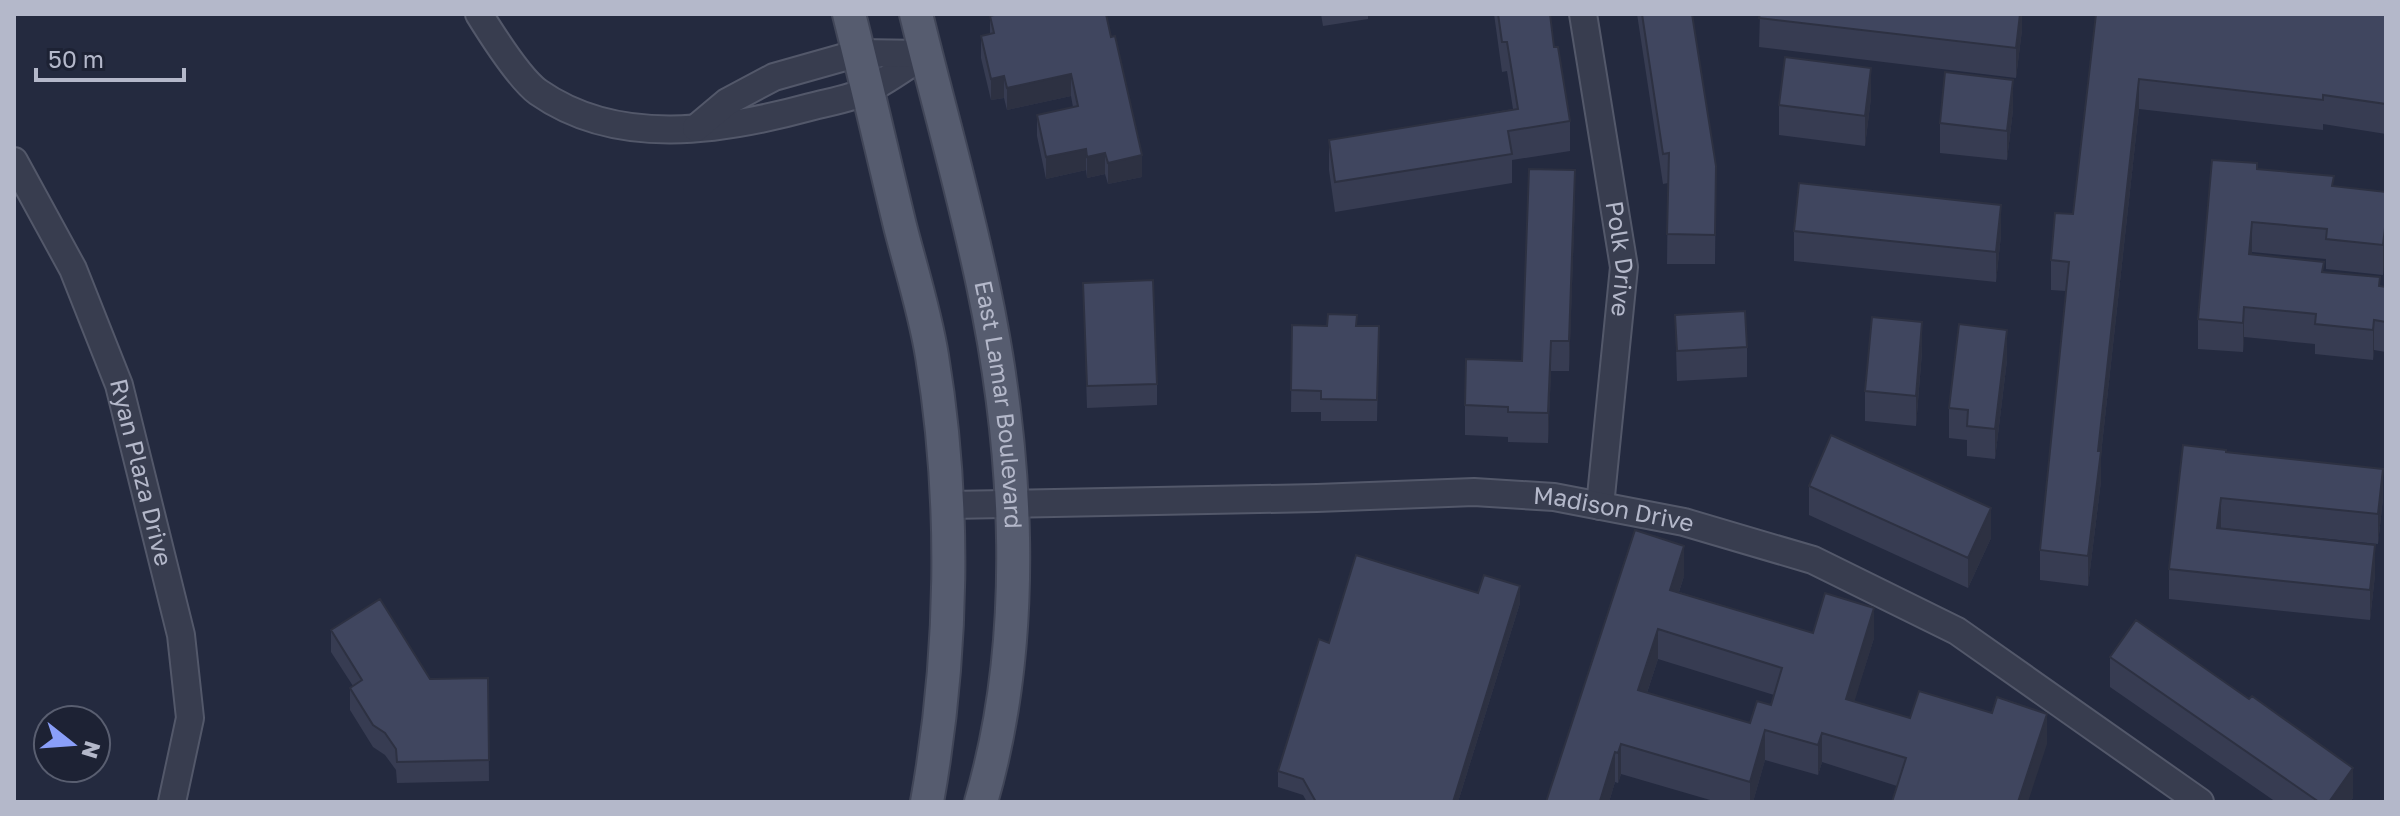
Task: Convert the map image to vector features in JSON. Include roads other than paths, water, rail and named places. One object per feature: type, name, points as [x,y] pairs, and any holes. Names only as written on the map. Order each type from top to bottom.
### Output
[{"type":"main road","points":[[849,14],[932,352],[944,435],[949,505],[945,653],[935,759],[927,802]]},
{"type":"main road","name":"East Lamar Boulevard","points":[[916,14],[983,286],[1003,409],[1013,504],[1010,625],[999,729],[981,802]]},
{"type":"street","points":[[479,14],[537,91],[585,116],[635,129],[696,128],[761,120],[867,92],[925,54]]},
{"type":"street","name":"Polk Drive","points":[[1583,14],[1624,267],[1600,506]]},
{"type":"street","points":[[696,128],[727,102],[774,77],[859,53],[925,54]]},
{"type":"street","name":"Ryan Plaza Drive","points":[[14,161],[73,269],[119,385],[181,635],[190,718],[172,802]]},
{"type":"street","name":"Madison Drive","points":[[949,505],[1304,499],[1474,492],[1554,497],[1684,522],[1813,560],[1957,631],[2200,802]]}]
